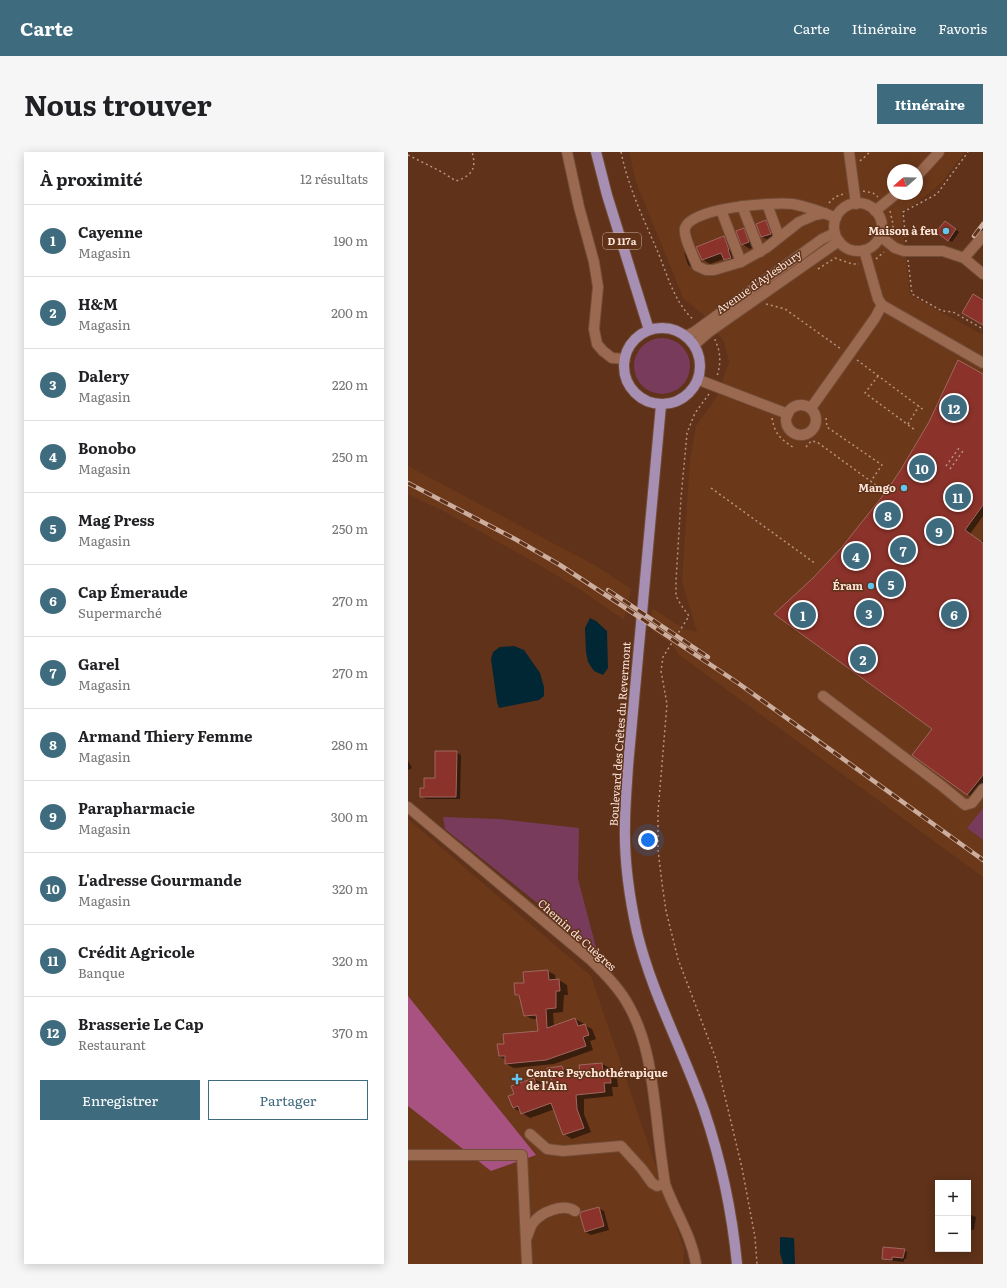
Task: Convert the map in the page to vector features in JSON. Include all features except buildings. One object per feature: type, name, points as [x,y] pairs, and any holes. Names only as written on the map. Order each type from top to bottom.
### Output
[{"type":"main road","name":"D 117a","points":[[596,152],[607,196],[649,330]]},
{"type":"main road","points":[[662,328],[674,330],[686,336],[694,345],[699,356],[701,368],[699,380],[693,390],[684,399],[673,404],[661,405],[648,402],[637,395],[628,385],[624,372],[625,359],[629,347],[638,337],[649,330],[662,328]]},
{"type":"main road","name":"Boulevard des Crêtes du Revermont","points":[[661,405],[628,766],[625,824],[626,856],[630,898],[649,972],[704,1110],[721,1167],[734,1234],[737,1264]]},
{"type":"street","points":[[567,152],[579,207],[594,262],[598,287],[594,329],[597,344],[612,358],[625,359]]},
{"type":"street","points":[[849,152],[856,204]]},
{"type":"street","points":[[923,169],[939,152]]},
{"type":"street","points":[[875,211],[895,200]]},
{"type":"street","points":[[825,213],[803,220],[760,252],[741,262],[725,268],[714,270],[706,270],[697,266],[688,244],[685,230],[688,223],[702,216],[721,210],[742,206],[767,204],[792,204],[812,208],[825,213],[836,218]]},
{"type":"street","points":[[767,204],[779,237]]},
{"type":"street","points":[[856,204],[863,204],[875,211],[881,223],[882,229],[876,242],[871,247],[857,251],[850,250],[844,246],[837,237],[834,225],[836,218],[844,208],[856,204]]},
{"type":"street","points":[[742,206],[760,252]]},
{"type":"street","points":[[721,210],[741,262]]},
{"type":"street","points":[[880,236],[895,248],[904,251],[943,251],[964,258],[983,274]]},
{"type":"street","points":[[964,258],[983,236]]},
{"type":"street","points":[[686,336],[694,332],[709,333],[822,239],[837,237]]},
{"type":"street","name":"Avenue d'Aylesbury","points":[[694,345],[709,333],[763,300],[837,237]]},
{"type":"street","points":[[864,250],[878,300],[882,305],[983,363]]},
{"type":"street","points":[[811,408],[875,318],[882,305]]},
{"type":"street","points":[[699,380],[788,414]]},
{"type":"street","points":[[801,405],[811,408],[816,416],[814,428],[806,434],[801,435],[792,432],[787,423],[788,414],[791,409],[796,406],[801,405]]},
{"type":"street","points":[[823,696],[965,804],[972,803],[983,789]]},
{"type":"street","name":"Chemin de Cuègres","points":[[408,807],[592,961],[624,998],[635,1018],[647,1052],[655,1095],[656,1119],[665,1184],[670,1199],[690,1239],[696,1264]]},
{"type":"street","points":[[530,1134],[547,1148],[563,1151],[620,1146],[642,1169],[652,1183],[657,1186],[665,1184]]},
{"type":"street","points":[[408,1155],[522,1155],[527,1264]]},
{"type":"street","points":[[526,1239],[533,1223],[542,1214],[561,1208],[570,1208],[575,1211]]},
{"type":"path","points":[[408,155],[442,172],[456,181],[467,178],[472,172],[475,160],[472,152]]},
{"type":"path","points":[[621,152],[634,196],[679,301],[692,318],[709,333],[720,354],[721,361],[720,368],[713,385],[695,413],[687,433],[681,498],[676,596],[680,606],[689,616],[663,657],[661,671],[666,704],[658,812],[658,850],[665,904],[674,945],[716,1059],[727,1100],[755,1237],[757,1264]]},
{"type":"path","points":[[816,270],[835,258],[852,264],[868,262],[881,256],[890,243],[893,231],[894,224],[890,211]]},
{"type":"path","points":[[763,300],[772,300]]},
{"type":"path","points":[[763,300],[786,309],[850,354],[925,410]]},
{"type":"path","points":[[709,333],[721,336]]},
{"type":"path","points":[[878,376],[865,393],[915,430]]},
{"type":"path","points":[[908,424],[920,406]]},
{"type":"path","points":[[772,417],[774,430],[780,438],[794,448]]},
{"type":"path","points":[[826,418],[827,427],[882,465],[871,481]]},
{"type":"path","points":[[806,447],[811,441],[817,442],[880,488]]},
{"type":"path","points":[[946,466],[959,448]]},
{"type":"path","points":[[950,469],[963,451]]},
{"type":"path","points":[[710,488],[816,564]]},
{"type":"shaded area","points":[[629,152],[965,152],[942,182],[923,198],[923,164],[887,164],[887,200],[920,200],[901,212],[910,295],[983,335],[983,808],[967,828],[983,840],[983,877],[678,654],[673,645],[650,629],[652,608],[684,629],[697,632],[682,581],[690,459],[696,426],[716,398],[729,362],[724,342],[706,317],[683,298],[636,182]]},
{"type":"shaded area","points":[[657,338],[667,338],[682,346],[688,355],[690,366],[688,377],[682,386],[667,394],[657,394],[646,389],[639,382],[634,371],[634,361],[639,350],[646,343]]},
{"type":"shaded area","points":[[408,466],[598,567],[631,589],[624,620],[581,590],[539,565],[449,514],[408,494]]},
{"type":"shaded area","points":[[983,808],[983,840],[967,828]]},
{"type":"shaded area","points":[[443,817],[500,819],[579,828],[578,879],[597,951],[445,829]]},
{"type":"shaded area","name":"Centre Psychothérapique de l'Ain","points":[[408,819],[591,976],[684,1249],[683,1264],[408,1264]]},
{"type":"shaded area","points":[[408,996],[536,1155],[491,1171],[408,1106]]},
{"type":"water","points":[[590,618],[596,621],[607,631],[608,668],[603,675],[594,671],[588,662],[585,628]]},
{"type":"water","points":[[514,646],[524,650],[540,673],[544,687],[544,696],[539,700],[499,708],[491,659],[493,652],[500,647]]},
{"type":"water","points":[[780,1237],[794,1238],[795,1264],[783,1264],[780,1253]]},
{"type":"railway","points":[[974,236],[983,224]]},
{"type":"railway","points":[[408,483],[515,539],[560,565],[738,683],[983,860]]},
{"type":"railway","points":[[608,590],[708,657]]},
{"type":"place","name":"Maison à feu","points":[[946,231]]},
{"type":"place","name":"Brasserie Le Cap","points":[[954,408]]},
{"type":"place","name":"L'adresse Gourmande","points":[[922,468]]},
{"type":"place","name":"Mango","points":[[904,488]]},
{"type":"place","name":"Crédit Agricole","points":[[958,497]]},
{"type":"place","name":"Armand Thiery Femme","points":[[888,515]]},
{"type":"place","name":"Parapharmacie","points":[[939,531]]},
{"type":"place","name":"Garel","points":[[903,550]]},
{"type":"place","name":"Bonobo","points":[[856,556]]},
{"type":"place","name":"Mag Press","points":[[891,584]]},
{"type":"place","name":"Éram","points":[[871,586]]},
{"type":"place","name":"Dalery","points":[[869,613]]},
{"type":"place","name":"Cap Émeraude","points":[[954,614]]},
{"type":"place","name":"Cayenne","points":[[803,615]]},
{"type":"place","name":"H&M","points":[[863,659]]},
{"type":"place","name":"Centre Psychothérapique de l'Ain","points":[[517,1079]]}]
